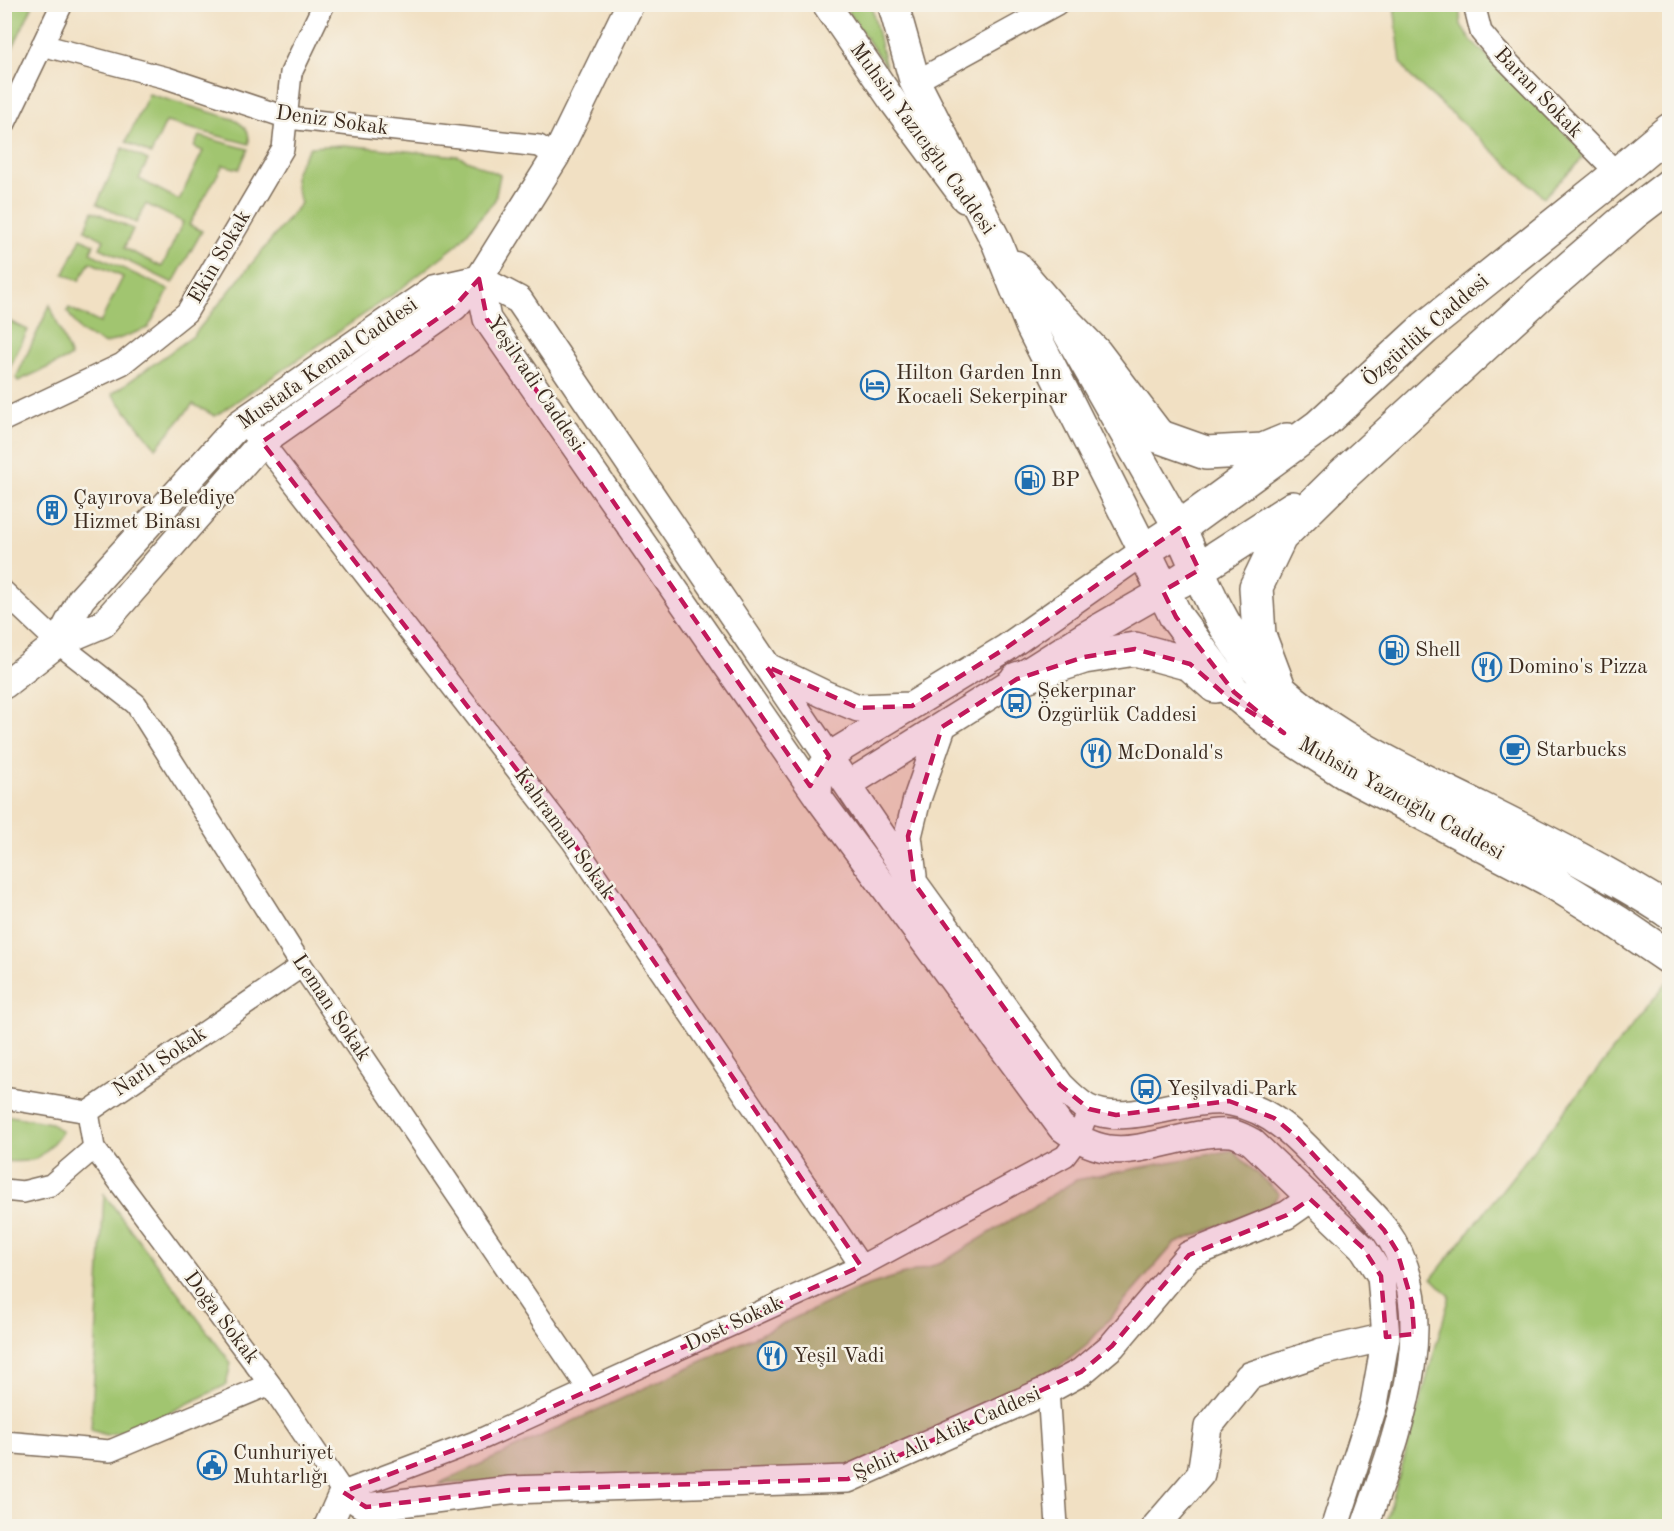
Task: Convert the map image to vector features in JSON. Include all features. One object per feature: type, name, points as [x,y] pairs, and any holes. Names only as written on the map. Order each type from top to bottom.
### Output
[{"type":"main road","points":[[893,4],[915,82],[997,243]]},
{"type":"main road","name":"Özgürlük Caddesi","points":[[1144,551],[1319,426],[1425,328],[1670,130]]},
{"type":"main road","points":[[1281,693],[1259,635],[1256,587],[1280,537],[1342,476],[1542,292],[1670,184]]},
{"type":"main road","name":"Muhsin Yazıcığlu Caddesi","points":[[997,243],[1058,315],[1179,528],[1223,620],[1243,652],[1281,693],[1347,741],[1567,852],[1669,910]]},
{"type":"main road","name":"Muhsin Yazıcığlu Caddesi","points":[[997,243],[1031,327],[1176,617],[1234,692],[1284,733],[1346,773],[1548,879],[1670,958]]},
{"type":"main road","points":[[1058,315],[1095,352],[1158,436],[1206,453],[1263,450],[1319,426]]},
{"type":"main road","points":[[1163,591],[1342,476]]},
{"type":"main road","points":[[1017,679],[1084,657],[1135,649],[1190,664],[1231,700],[1284,733]]},
{"type":"street","points":[[4,125],[62,4]]},
{"type":"street","name":"Ekin Sokak","points":[[4,420],[122,364],[187,312],[283,149],[291,73],[324,4]]},
{"type":"street","name":"Mustafa Kemal Caddesi","points":[[4,685],[58,643],[103,624],[262,442],[454,307],[479,279],[556,156],[630,4]]},
{"type":"street","name":"Muhsin Yazıcığlu Caddesi","points":[[826,4],[894,103],[997,243]]},
{"type":"street","points":[[915,82],[1057,4]]},
{"type":"street","name":"Baran Sokak","points":[[1474,4],[1480,32],[1617,173]]},
{"type":"street","name":"Deniz Sokak","points":[[42,45],[167,78],[288,118],[539,146],[556,156]]},
{"type":"street","name":"Mustafa Kemal Caddesi","points":[[58,643],[81,599],[240,423],[434,289],[479,279]]},
{"type":"street","name":"Yeşilvadi Caddesi","points":[[479,279],[519,300],[914,883],[1060,1085],[1074,1099],[1089,1109]]},
{"type":"street","name":"Yeşilvadi Caddesi","points":[[479,279],[487,319],[818,797],[1047,1110],[1061,1127],[1077,1140]]},
{"type":"street","name":"Kahraman Sokak","points":[[240,423],[262,442],[573,842],[861,1266]]},
{"type":"street","points":[[818,797],[819,772],[829,756],[1006,648],[1144,551]]},
{"type":"street","points":[[849,784],[1086,635],[1163,591]]},
{"type":"street","name":"Leman Sokak","points":[[4,592],[58,643],[136,704],[302,966],[589,1390]]},
{"type":"street","points":[[766,666],[858,708],[912,706]]},
{"type":"street","points":[[914,883],[908,836],[917,799],[942,727]]},
{"type":"street","name":"Narlı Sokak","points":[[88,1112],[302,966]]},
{"type":"street","points":[[4,1098],[88,1112],[94,1148],[51,1185],[22,1192],[4,1190]]},
{"type":"street","points":[[1089,1109],[1116,1115],[1142,1113],[1210,1101],[1229,1101],[1249,1106],[1274,1118],[1297,1137],[1384,1230],[1397,1251],[1405,1272],[1412,1302],[1414,1335],[1408,1386],[1396,1439],[1365,1527]]},
{"type":"street","name":"Dost Sokak","points":[[343,1492],[475,1442],[861,1266],[1065,1155],[1077,1140],[1089,1109]]},
{"type":"street","points":[[1077,1140],[1098,1148],[1122,1151],[1146,1148],[1208,1133],[1233,1134],[1252,1142],[1363,1248],[1381,1276],[1386,1337],[1374,1404],[1335,1527]]},
{"type":"street","name":"Doğa Sokak","points":[[94,1148],[270,1384],[343,1492]]},
{"type":"street","name":"Şehit Ali Atik Caddesi","points":[[343,1492],[366,1507],[510,1490],[848,1479],[1048,1390],[1081,1372],[1112,1346],[1189,1255],[1287,1215],[1310,1199]]},
{"type":"street","points":[[1156,1527],[1201,1474],[1208,1427],[1249,1376],[1321,1352],[1386,1337],[1414,1335]]},
{"type":"street","points":[[4,1442],[110,1450],[270,1384]]},
{"type":"street","points":[[1048,1390],[1057,1527]]},
{"type":"street","points":[[328,1527],[343,1492]]},
{"type":"highlighted area","points":[[479,279],[487,319],[810,786],[829,756],[766,666],[858,708],[912,706],[1006,648],[1179,528],[1199,570],[1163,591],[1176,617],[1234,692],[1284,733],[1231,700],[1190,664],[1135,649],[1084,657],[1017,679],[942,727],[908,836],[914,883],[1060,1085],[1089,1109],[1116,1115],[1229,1101],[1274,1118],[1297,1137],[1384,1230],[1397,1251],[1412,1302],[1414,1334],[1386,1337],[1381,1276],[1363,1248],[1310,1199],[1287,1215],[1189,1255],[1112,1346],[1081,1372],[848,1479],[510,1490],[366,1507],[343,1492],[475,1442],[861,1266],[573,842],[262,442],[454,307]]},
{"type":"green space","points":[[4,5],[33,5],[5,64]]},
{"type":"green space","points":[[844,5],[871,5],[886,67]]},
{"type":"green space","points":[[1394,5],[1459,5],[1461,25],[1471,40],[1582,150],[1582,159],[1544,197],[1410,76],[1401,63]]},
{"type":"green space","points":[[149,94],[233,119],[246,129],[249,144],[166,122],[151,154],[126,142]]},
{"type":"green space","points":[[199,136],[248,149],[239,169],[223,165],[189,225],[202,231],[173,283],[100,248],[104,240],[85,230],[93,211],[133,229],[124,248],[162,267],[183,222],[146,204],[136,223],[97,204],[123,148],[148,160],[139,179],[179,200],[203,151],[194,147]]},
{"type":"green space","points":[[344,145],[458,156],[500,175],[495,200],[458,244],[398,291],[215,416],[193,404],[156,448],[112,394],[193,336],[301,203],[295,174],[310,147]]},
{"type":"green space","points":[[81,238],[94,244],[90,253],[169,290],[148,328],[105,344],[80,331],[67,311],[69,308],[100,323],[123,277],[90,262],[79,281],[64,274]]},
{"type":"green space","points":[[50,305],[71,357],[18,381],[16,378]]},
{"type":"green space","points":[[5,319],[28,330],[9,369],[5,367]]},
{"type":"green space","points":[[1667,982],[1670,985],[1669,1526],[1385,1526],[1450,1296],[1432,1278]]},
{"type":"green space","points":[[5,1115],[51,1123],[62,1132],[38,1157],[25,1161],[5,1161]]},
{"type":"green space","points":[[1232,1150],[1279,1194],[1270,1206],[1174,1244],[1086,1346],[1058,1368],[849,1469],[438,1484],[859,1288],[941,1263],[1076,1180]]},
{"type":"green space","points":[[104,1194],[231,1363],[226,1385],[136,1429],[106,1435],[91,1430]]},
{"type":"place","name":"Hilton Garden Inn Kocaeli Sekerpinar","points":[[875,385]]},
{"type":"place","name":"BP","points":[[1030,480]]},
{"type":"place","name":"Çayırova Belediye Hizmet Binası","points":[[52,510]]},
{"type":"place","name":"Shell","points":[[1394,650]]},
{"type":"place","name":"Domino's Pizza","points":[[1487,667]]},
{"type":"place","name":"Şekerpınar Özgürlük Caddesi","points":[[1016,703]]},
{"type":"place","name":"Starbucks","points":[[1515,750]]},
{"type":"place","name":"McDonald's","points":[[1096,753]]},
{"type":"place","name":"Yeşilvadi Park","points":[[1146,1089]]},
{"type":"place","name":"Yeşil Vadi","points":[[772,1356]]},
{"type":"place","name":"Cunhuriyet Muhtarlığı","points":[[212,1465]]}]
